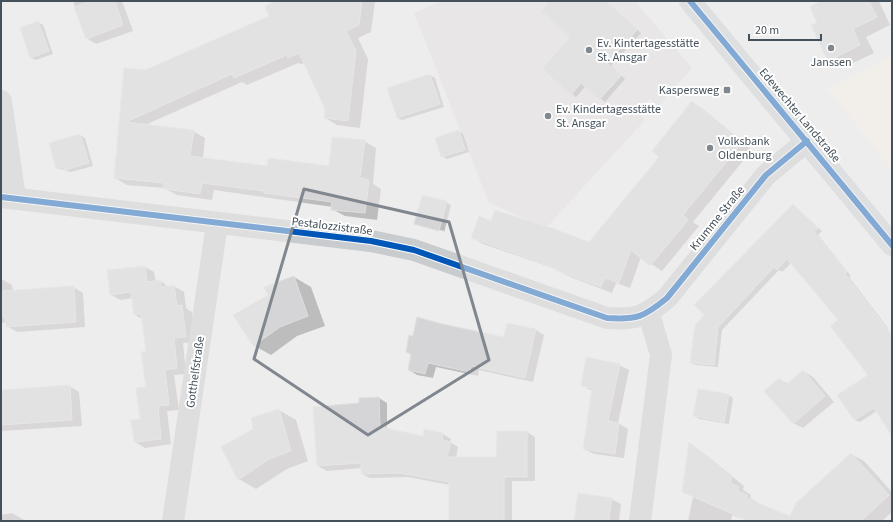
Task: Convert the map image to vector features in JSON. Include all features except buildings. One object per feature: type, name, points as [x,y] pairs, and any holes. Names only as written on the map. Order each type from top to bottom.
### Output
[{"type":"main road","name":"Edewechter Landstraße","points":[[690,1],[892,245]]},
{"type":"street","points":[[1,101],[8,198]]},
{"type":"street","name":"Krumme Straße","points":[[649,314],[667,298],[766,175],[807,141]]},
{"type":"street","name":"Pestalozzistraße","points":[[8,198],[217,224],[371,241],[407,248],[607,318],[628,319],[649,314]]},
{"type":"street","name":"Gotthelfstraße","points":[[174,521],[217,224]]},
{"type":"street","points":[[640,521],[661,355],[649,314]]},
{"type":"highlighted area","points":[[304,189],[449,222],[489,360],[368,435],[254,359]]},
{"type":"shaded area","name":"Ev. Kindertagesstätte St. Ansgar","points":[[441,1],[635,1],[692,68],[658,106],[650,99],[638,112],[645,120],[546,228],[489,203],[414,13]]},
{"type":"shaded area","points":[[892,55],[892,170],[827,88]]},
{"type":"cycle path","points":[[690,1],[892,245]]},
{"type":"cycle path","points":[[1,197],[371,241],[414,250],[607,318],[633,318],[646,313],[667,298],[766,175],[807,141]]},
{"type":"place","name":"Janssen","points":[[831,48]]},
{"type":"place","name":"Ev. Kintertagesstätte St. Ansgar","points":[[589,50]]},
{"type":"place","name":"Kaspersweg","points":[[727,90]]},
{"type":"place","name":"Ev. Kindertagesstätte St. Ansgar","points":[[548,116]]},
{"type":"place","name":"Volksbank Oldenburg","points":[[710,148]]}]
